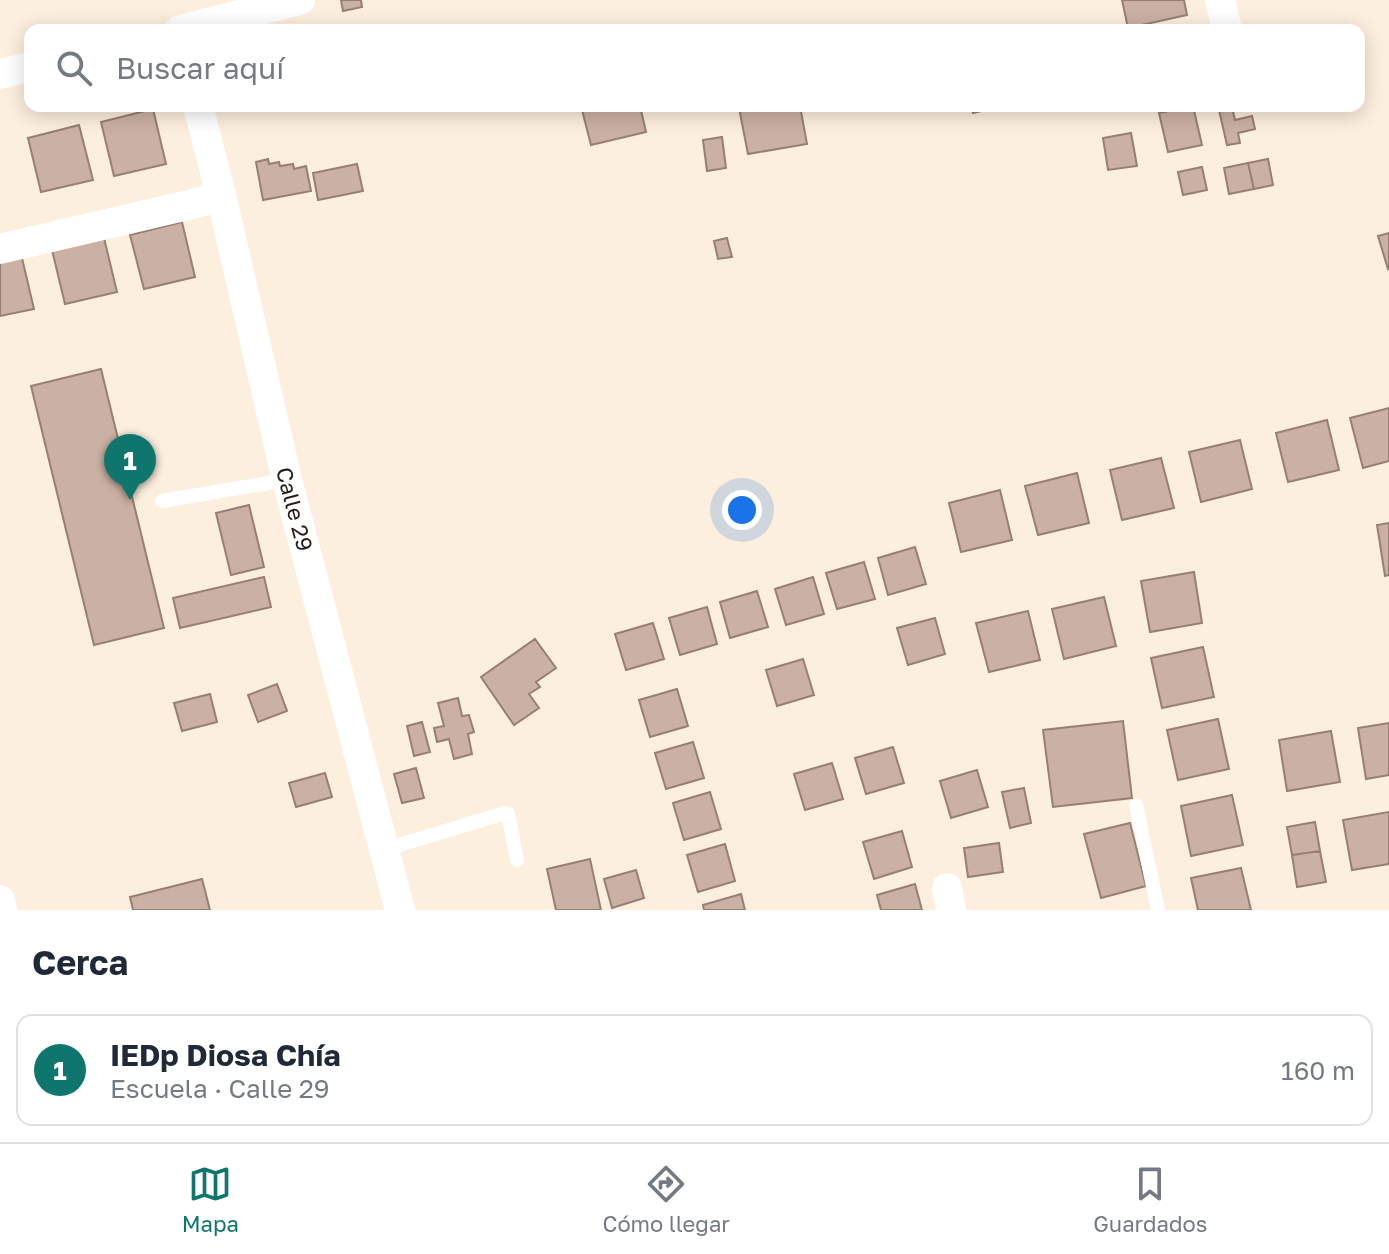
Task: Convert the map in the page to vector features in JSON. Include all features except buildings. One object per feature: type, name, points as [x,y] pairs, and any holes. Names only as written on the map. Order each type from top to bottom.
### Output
[{"type":"street","points":[[204,24],[300,0]]},
{"type":"street","points":[[1220,0],[1226,24]]},
{"type":"street","points":[[0,74],[24,68]]},
{"type":"street","name":"Calle 29","points":[[200,112],[287,480],[400,910]]},
{"type":"street","points":[[0,249],[221,195]]},
{"type":"street","points":[[0,900],[2,910]]},
{"type":"lane","points":[[162,501],[287,480]]},
{"type":"lane","points":[[1136,805],[1158,910]]},
{"type":"lane","points":[[386,849],[505,813],[508,814],[517,860]]},
{"type":"place","name":"IEDp Diosa Chía","points":[[130,500]]}]
